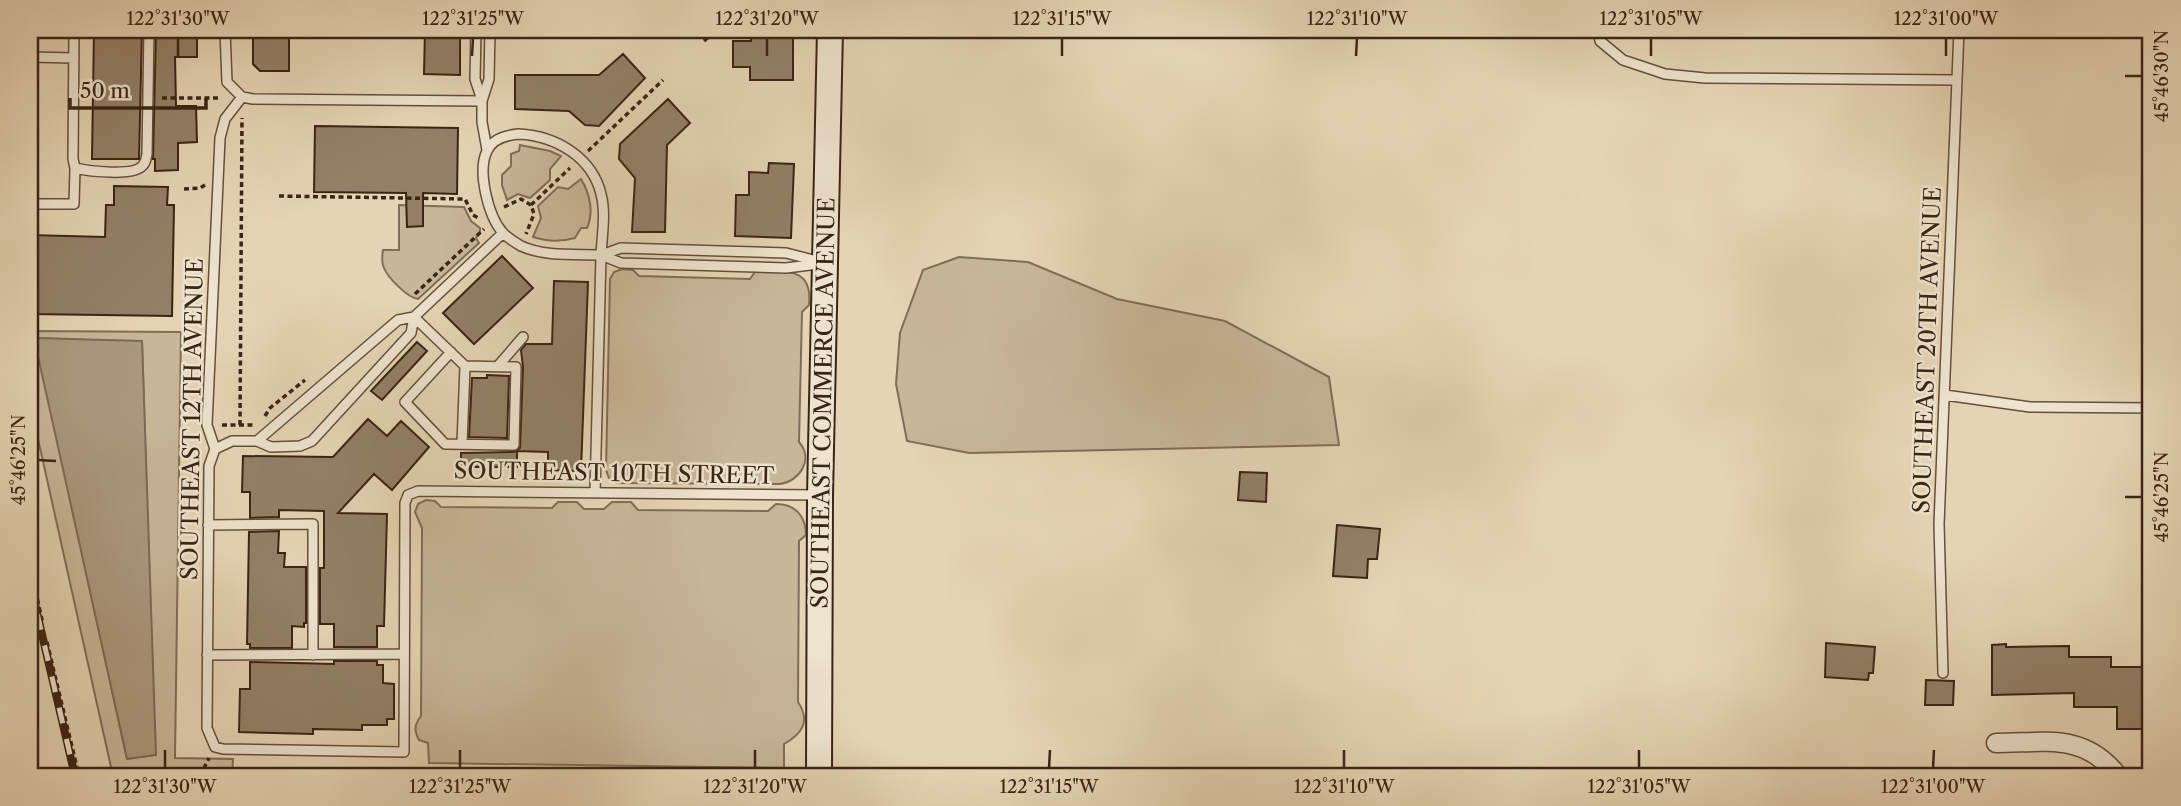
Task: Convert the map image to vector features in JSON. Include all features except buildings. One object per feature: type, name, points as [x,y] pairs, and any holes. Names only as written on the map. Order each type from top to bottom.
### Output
[{"type":"street","name":"SOUTHEAST COMMERCE AVENUE","points":[[819,776],[820,495],[830,30]]},
{"type":"street","points":[[1996,743],[2073,743],[2094,752],[2118,776]]},
{"type":"lane","points":[[30,204],[74,204],[74,30]]},
{"type":"lane","points":[[75,168],[90,172],[134,172],[143,166],[147,154],[149,30]]},
{"type":"lane","points":[[225,30],[227,82],[242,97],[482,102]]},
{"type":"lane","points":[[476,30],[475,79],[482,102]]},
{"type":"lane","points":[[490,30],[489,79],[482,102],[487,150],[483,170],[486,196],[503,233],[520,246],[545,252],[601,254],[621,248],[786,253],[825,263]]},
{"type":"lane","points":[[1598,30],[1600,41],[1623,60],[1665,74],[1705,78],[1957,80]]},
{"type":"lane","name":"SOUTHEAST 20TH AVENUE","points":[[1943,673],[1938,524],[1959,30]]},
{"type":"lane","points":[[30,57],[74,58]]},
{"type":"lane","name":"SOUTHEAST 12TH AVENUE","points":[[215,747],[206,728],[209,466],[215,449],[207,429],[220,138],[225,119],[242,97]]},
{"type":"lane","points":[[487,150],[496,140],[511,135],[532,135],[561,144],[580,159],[593,175],[602,196],[595,492]]},
{"type":"lane","points":[[257,441],[398,320],[414,317],[503,233]]},
{"type":"lane","points":[[601,254],[621,263],[786,268],[825,263]]},
{"type":"lane","points":[[215,449],[232,441],[257,441],[271,447],[300,446],[312,440],[411,333],[414,317]]},
{"type":"lane","points":[[414,317],[451,352],[465,366],[516,367],[514,445],[445,444],[405,402],[451,352]]},
{"type":"lane","points":[[498,366],[523,337]]},
{"type":"lane","points":[[462,444],[465,366]]},
{"type":"lane","points":[[1945,395],[2030,407],[2151,408]]},
{"type":"lane","name":"SOUTHEAST 10TH STREET","points":[[404,654],[405,503],[408,495],[418,491],[820,495]]},
{"type":"lane","points":[[208,525],[313,524],[313,655]]},
{"type":"lane","points":[[207,655],[404,654],[404,752],[223,750],[215,747]]},
{"type":"path","points":[[704,41],[716,30]]},
{"type":"path","points":[[531,205],[663,80]]},
{"type":"path","points":[[156,97],[219,98]]},
{"type":"path","points":[[240,425],[242,116]]},
{"type":"path","points":[[184,189],[200,188],[205,184],[208,186]]},
{"type":"path","points":[[233,196],[242,196]]},
{"type":"path","points":[[279,196],[465,199],[484,229],[415,294]]},
{"type":"path","points":[[502,208],[521,199],[531,205],[534,214],[526,234]]},
{"type":"path","points":[[219,425],[260,425],[270,408],[312,375]]},
{"type":"path","points":[[30,566],[79,776]]},
{"type":"path","points":[[200,776],[215,747]]},
{"type":"shaded area","points":[[520,145],[561,156],[550,169],[550,180],[530,198],[518,194],[507,200],[502,175],[511,166],[511,154],[519,151]]},
{"type":"shaded area","points":[[581,179],[590,203],[587,228],[581,228],[575,238],[564,240],[549,241],[533,237],[541,218],[538,206],[558,187],[568,189]]},
{"type":"shaded area","points":[[399,205],[464,207],[471,221],[480,228],[476,238],[479,243],[418,299],[399,287],[382,264],[383,250],[399,250]]},
{"type":"shaded area","points":[[959,257],[1028,262],[1117,299],[1225,321],[1329,377],[1339,445],[969,453],[907,441],[896,384],[900,333],[923,270]]},
{"type":"shaded area","points":[[622,269],[633,270],[639,276],[750,279],[755,272],[786,272],[801,277],[806,283],[809,305],[802,312],[799,442],[805,462],[794,479],[780,484],[617,483],[609,478],[606,470],[610,279],[614,272]]},
{"type":"shaded area","points":[[30,331],[181,332],[175,758],[233,759],[232,776],[113,776],[30,403]],"holes":[[[35,338],[142,342],[155,755],[127,759]]]},
{"type":"shaded area","points":[[34,338],[142,341],[156,755],[127,759]]},
{"type":"shaded area","points":[[426,500],[435,501],[441,507],[552,508],[558,502],[577,502],[584,509],[604,509],[612,502],[631,502],[638,510],[768,511],[776,504],[794,509],[802,517],[806,535],[799,541],[798,702],[804,721],[796,736],[784,744],[784,768],[429,763],[428,743],[419,740],[416,733],[417,722],[421,716],[422,528],[415,512],[418,504]]},
{"type":"railway","points":[[30,583],[75,776]]}]
